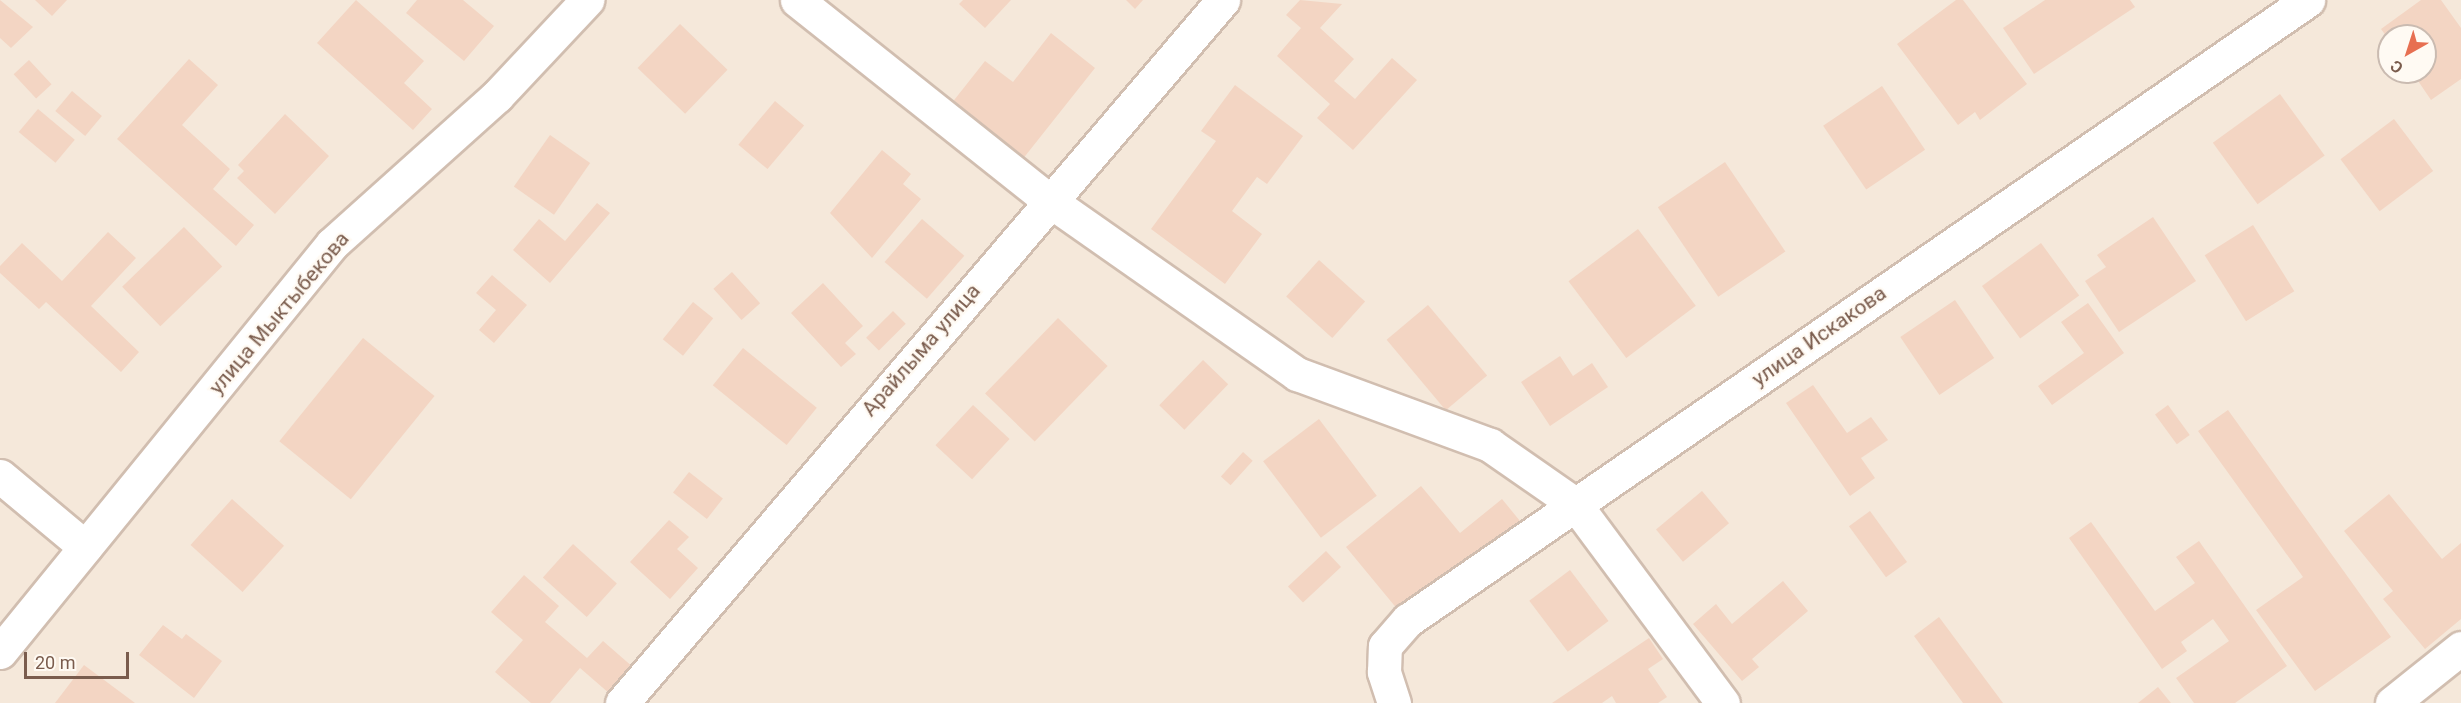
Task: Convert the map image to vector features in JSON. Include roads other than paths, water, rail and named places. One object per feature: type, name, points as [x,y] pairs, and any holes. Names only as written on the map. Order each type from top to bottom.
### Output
[{"type":"street","name":"улица Мыктыбекова","points":[[0,652],[332,244],[497,96],[587,0]]},
{"type":"street","points":[[797,0],[1050,201],[1297,374],[1490,445],[1575,504],[1723,703]]},
{"type":"street","name":"Арайлыма улица","points":[[622,703],[1223,0]]},
{"type":"street","name":"улица Искакова","points":[[1394,703],[1388,693],[1385,646],[1408,620],[2308,0]]},
{"type":"street","points":[[0,476],[85,547]]},
{"type":"street","points":[[2392,703],[2461,648]]}]
